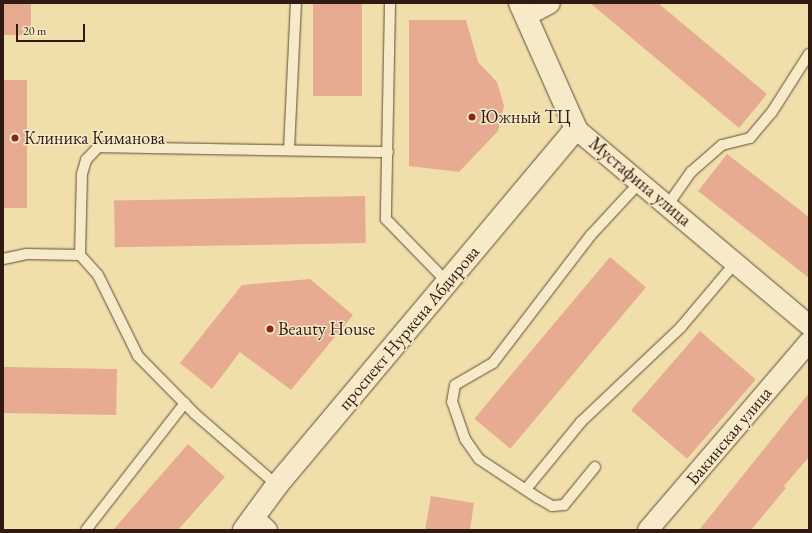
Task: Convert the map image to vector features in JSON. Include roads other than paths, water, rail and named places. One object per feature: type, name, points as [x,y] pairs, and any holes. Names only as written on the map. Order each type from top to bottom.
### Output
[{"type":"main road","name":"Мустафина улица","points":[[523,10],[576,129]]},
{"type":"main road","name":"проспект Нуркена Абдирова","points":[[255,526],[277,485],[576,129]]},
{"type":"street","points":[[523,10],[550,3]]},
{"type":"street","name":"Мустафина улица","points":[[576,129],[809,325]]},
{"type":"street","name":"Бакинская улица","points":[[648,530],[809,342]]},
{"type":"lane","points":[[289,150],[296,3]]},
{"type":"lane","points":[[390,3],[386,219],[447,282]]},
{"type":"lane","points":[[667,206],[691,172],[722,145],[750,138],[772,112],[809,54]]},
{"type":"lane","points":[[277,485],[184,403],[138,356],[98,275],[80,255],[82,174],[86,160],[98,147],[388,152]]},
{"type":"lane","points":[[595,467],[564,505],[552,506],[479,459],[465,439],[452,402],[455,385],[493,363],[591,235],[640,182]]},
{"type":"lane","points":[[3,259],[26,254],[80,255]]},
{"type":"lane","points":[[526,488],[581,422],[682,327],[735,262]]},
{"type":"lane","points":[[86,530],[184,403]]},
{"type":"place","name":"Южный ТЦ","points":[[472,117]]},
{"type":"place","name":"Клиника Киманова","points":[[15,138]]},
{"type":"place","name":"Beauty House","points":[[270,329]]}]
